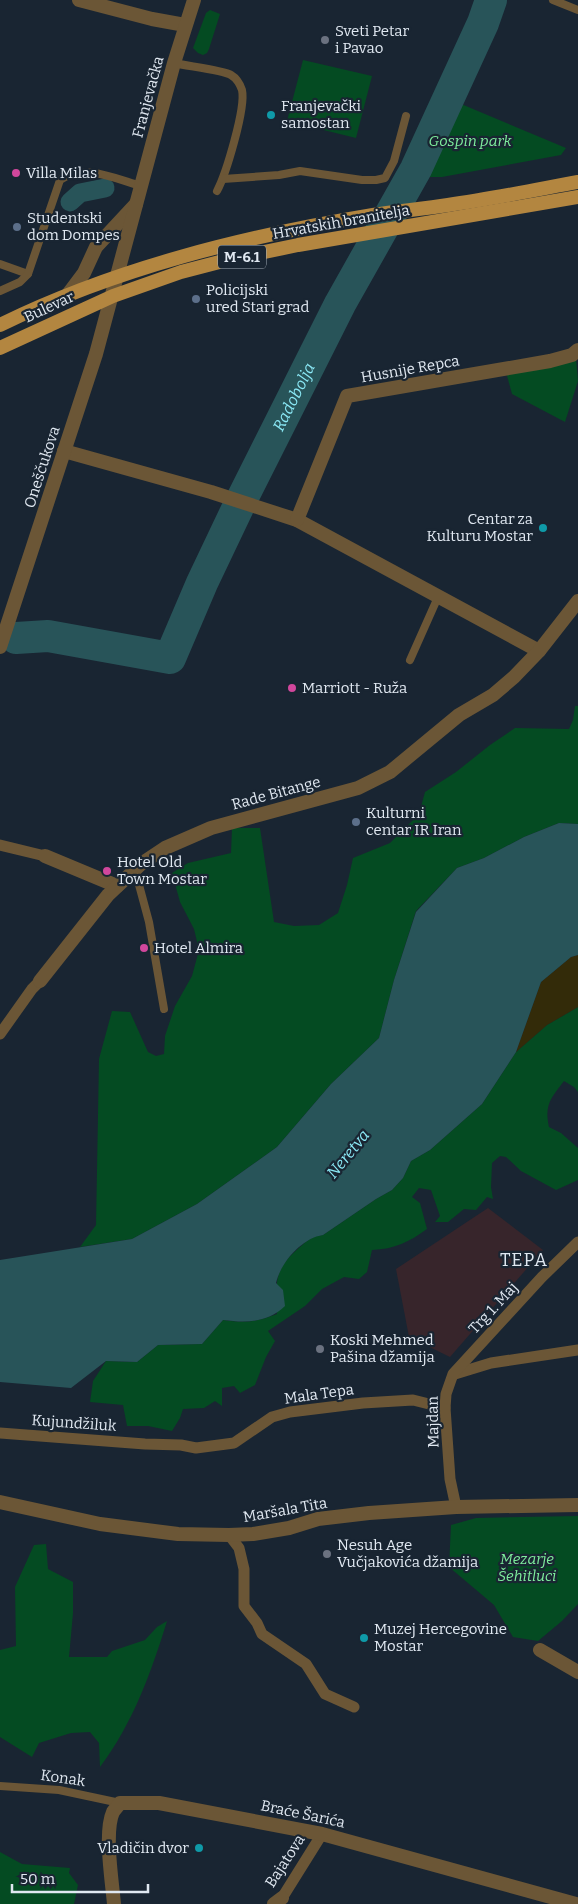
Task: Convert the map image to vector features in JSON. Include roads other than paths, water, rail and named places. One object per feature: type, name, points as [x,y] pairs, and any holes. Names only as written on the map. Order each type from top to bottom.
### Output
[{"type":"main road","name":"M-6.1","points":[[0,325],[24,313],[118,276],[249,240],[372,215],[447,205],[578,182]]},
{"type":"main road","name":"Hrvatskih branitelja","points":[[113,296],[181,272],[231,259],[578,197]]},
{"type":"main road","name":"Bulevar","points":[[0,348],[113,296]]},
{"type":"street","points":[[79,0],[152,19],[185,25]]},
{"type":"street","name":"Franjevačka","points":[[113,296],[174,64],[194,0]]},
{"type":"street","name":"Franjevačka","points":[[66,297],[84,273],[96,247],[136,203]]},
{"type":"street","name":"Oneščukova","points":[[0,645],[96,354],[113,296]]},
{"type":"street","name":"Husnije Repca","points":[[298,520],[347,396],[550,361],[572,355],[578,350]]},
{"type":"street","points":[[64,451],[211,492],[298,520],[539,651]]},
{"type":"street","name":"Rade Bitange","points":[[0,1034],[32,989],[108,895],[135,870],[165,848],[211,828],[358,788],[390,772],[459,715],[493,695],[514,677],[539,651],[578,601]]},
{"type":"street","points":[[0,845],[45,856],[117,886]]},
{"type":"street","name":"Trg 1. Maj","points":[[453,1374],[542,1277],[578,1242]]},
{"type":"street","points":[[453,1374],[490,1363],[578,1350]]},
{"type":"street","name":"Majdan","points":[[453,1374],[446,1394],[445,1408],[450,1479],[456,1507]]},
{"type":"street","name":"Mala Tepa","points":[[145,1444],[181,1444],[196,1448],[234,1443],[272,1417],[290,1412],[332,1406],[412,1400],[445,1408]]},
{"type":"street","name":"Kujundžiluk","points":[[0,1433],[145,1444]]},
{"type":"street","name":"Maršala Tita","points":[[0,1502],[100,1524],[178,1534],[229,1535],[252,1534],[289,1528],[318,1519],[369,1513],[456,1507],[578,1506]]},
{"type":"street","points":[[229,1535],[239,1548],[244,1569],[244,1606],[257,1623],[262,1634],[306,1664],[325,1694],[354,1707]]},
{"type":"street","points":[[540,1650],[578,1672]]},
{"type":"street","points":[[114,1904],[110,1847],[111,1822],[113,1811],[120,1803]]},
{"type":"street","name":"Braće Šarića","points":[[120,1803],[159,1803],[322,1834],[576,1904]]},
{"type":"street","name":"Bajatova","points":[[278,1901],[322,1834]]},
{"type":"lane","points":[[553,0],[578,10]]},
{"type":"lane","points":[[174,64],[229,74],[238,81],[242,90],[236,130],[223,178],[217,190]]},
{"type":"lane","points":[[223,178],[279,175],[300,171],[362,180],[385,178],[394,162],[406,116]]},
{"type":"lane","points":[[0,291],[20,282],[28,274],[60,180],[77,172],[88,172],[141,186]]},
{"type":"lane","points":[[0,264],[28,274]]},
{"type":"lane","points":[[410,660],[438,597]]},
{"type":"lane","points":[[135,870],[149,922],[164,1009]]},
{"type":"lane","name":"Konak","points":[[0,1786],[59,1790],[120,1803]]},
{"type":"water","name":"Neretva","points":[[559,823],[578,824],[578,955],[571,957],[541,982],[516,1052],[482,1104],[430,1150],[411,1161],[403,1178],[392,1190],[323,1235],[315,1237],[300,1246],[288,1259],[276,1283],[283,1290],[285,1306],[264,1319],[248,1321],[223,1320],[202,1344],[158,1345],[137,1362],[106,1361],[71,1388],[0,1382],[0,1260],[132,1239],[197,1204],[277,1147],[331,1084],[379,1038],[394,980],[416,912],[457,868],[484,858],[524,837]]},
{"type":"waterway","name":"Radobolja","points":[[16,638],[48,636],[170,658],[202,583],[241,501],[340,304],[416,169],[483,23],[491,0]]},
{"type":"waterway","name":"Radobolja","points":[[70,202],[80,193],[105,188]]},
{"type":"place","name":"Sveti Petar i Pavao","points":[[325,40]]},
{"type":"place","name":"Franjevački samostan","points":[[271,115]]},
{"type":"place","name":"Villa Milas","points":[[16,173]]},
{"type":"place","name":"Studentski dom Dompes","points":[[17,227]]},
{"type":"place","name":"Policijski ured Stari grad","points":[[196,299]]},
{"type":"place","name":"Centar za Kulturu Mostar","points":[[543,528]]},
{"type":"place","name":"Marriott - Ruža","points":[[292,688]]},
{"type":"place","name":"Kulturni centar IR Iran","points":[[356,822]]},
{"type":"place","name":"Hotel Old Town Mostar","points":[[107,871]]},
{"type":"place","name":"Hotel Almira","points":[[144,948]]},
{"type":"place","name":"Koski Mehmed Pašina džamija","points":[[320,1349]]},
{"type":"place","name":"Nesuh Age Vučjakovića džamija","points":[[327,1554]]},
{"type":"place","name":"Muzej Hercegovine Mostar","points":[[364,1638]]},
{"type":"place","name":"Vladičin dvor","points":[[199,1848]]},
{"type":"district","name":"TEPA","points":[[524,1260]]},
{"type":"park label","name":"Gospin park","points":[[470,141]]},
{"type":"park label","name":"Mezarje Šehitluci","points":[[527,1568]]}]
